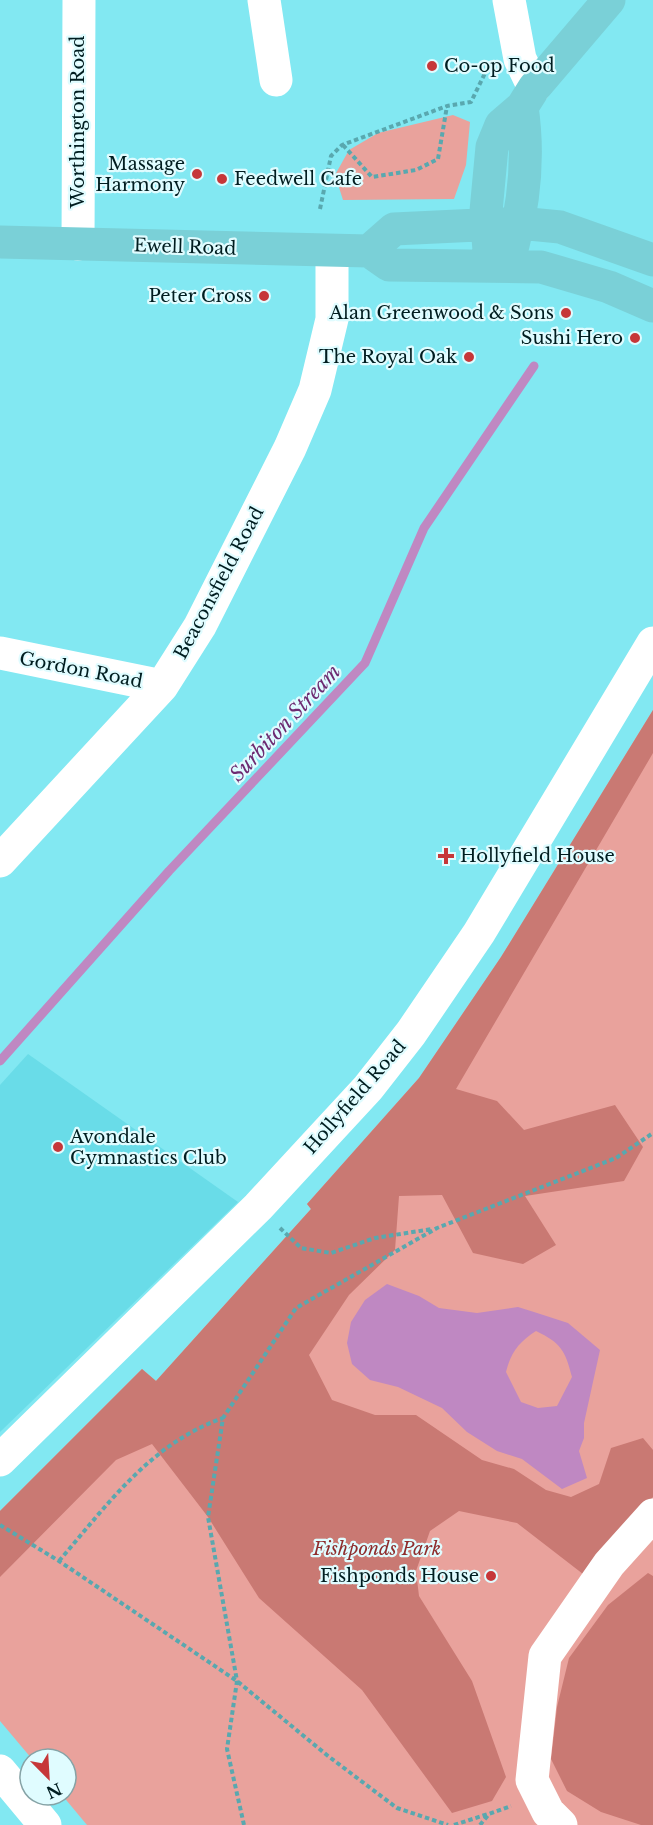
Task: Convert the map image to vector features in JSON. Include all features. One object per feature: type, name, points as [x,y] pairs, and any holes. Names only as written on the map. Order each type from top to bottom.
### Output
[{"type":"main road","points":[[499,264],[486,224],[492,147],[501,125],[528,97],[609,0]]},
{"type":"main road","points":[[499,264],[519,223],[527,162],[528,97]]},
{"type":"main road","points":[[369,251],[394,229],[519,223],[560,226],[653,260]]},
{"type":"main road","name":"Ewell Road","points":[[0,242],[369,251],[389,265],[499,264],[541,267],[609,287],[653,306]]},
{"type":"street","name":"Worthington Road","points":[[78,244],[79,0]]},
{"type":"street","points":[[264,0],[276,80]]},
{"type":"street","points":[[509,0],[528,97]]},
{"type":"street","name":"Beaconsfield Road","points":[[0,861],[162,686],[200,626],[290,448],[315,390],[332,319],[332,251]]},
{"type":"street","name":"Hollyfield Road","points":[[0,1460],[258,1207],[368,1088],[411,1033],[480,933],[653,643]]},
{"type":"street","name":"Gordon Road","points":[[0,654],[162,686]]},
{"type":"street","points":[[561,1825],[548,1812],[532,1780],[544,1656],[609,1564],[653,1515]]},
{"type":"street","points":[[0,1771],[45,1825]]},
{"type":"path","points":[[320,209],[331,156],[342,145],[447,106],[471,102],[490,64],[520,59]]},
{"type":"path","points":[[342,145],[372,177],[416,170],[438,159],[447,106]]},
{"type":"path","points":[[244,1825],[227,1749],[237,1681],[208,1517],[223,1418],[296,1308],[437,1228],[616,1158],[653,1133]]},
{"type":"path","points":[[258,1207],[301,1248],[330,1253],[375,1238],[437,1228]]},
{"type":"path","points":[[59,1561],[136,1470],[198,1427],[223,1418]]},
{"type":"path","points":[[0,1525],[59,1561],[237,1681],[327,1756],[397,1808],[448,1825]]},
{"type":"path","points":[[454,1825],[489,1814]]},
{"type":"shaded area","points":[[28,1054],[238,1202],[0,1432],[0,1085]]},
{"type":"shaded area","points":[[387,1284],[419,1296],[439,1308],[477,1313],[518,1307],[568,1323],[600,1350],[584,1423],[584,1438],[579,1451],[587,1478],[562,1489],[522,1459],[497,1451],[467,1432],[442,1408],[398,1387],[370,1380],[352,1364],[347,1343],[351,1322],[365,1300]],"holes":[[[536,1331],[561,1348],[572,1377],[557,1406],[538,1408],[521,1402],[506,1372],[513,1353],[525,1339]]]},
{"type":"green space","points":[[453,115],[470,122],[466,165],[454,199],[343,200],[335,175],[349,150],[378,133]]},
{"type":"green space","name":"Fishponds Park","points":[[653,710],[653,1825],[87,1825],[72,1807],[78,1807],[78,1747],[22,1747],[0,1721],[0,1511],[142,1369],[156,1381],[311,1209],[307,1204],[419,1078],[501,957]]},
{"type":"green space","points":[[653,710],[653,753],[456,1089],[497,1101],[524,1130],[615,1105],[643,1147],[624,1181],[525,1196],[556,1245],[523,1264],[473,1253],[442,1195],[399,1196],[395,1250],[349,1295],[309,1355],[332,1400],[375,1415],[416,1415],[482,1460],[514,1469],[546,1490],[571,1497],[599,1484],[611,1448],[643,1438],[653,1450],[653,1497],[583,1574],[517,1523],[459,1511],[430,1531],[416,1571],[419,1596],[472,1681],[506,1777],[492,1801],[452,1813],[362,1690],[259,1598],[208,1517],[152,1444],[116,1460],[0,1577],[0,1511],[142,1369],[156,1381],[311,1209],[307,1204],[419,1078],[501,957]]},
{"type":"green space","points":[[648,1573],[653,1576],[653,1825],[641,1825],[601,1812],[567,1791],[551,1759],[557,1707],[569,1658],[608,1605]]},
{"type":"waterway","name":"Surbiton Stream","points":[[0,1061],[169,871],[365,663],[424,528],[534,366]]},
{"type":"place","name":"Co-op Food","points":[[432,66]]},
{"type":"place","name":"Massage Harmony","points":[[197,174]]},
{"type":"place","name":"Feedwell Cafe","points":[[222,179]]},
{"type":"place","name":"Peter Cross","points":[[264,296]]},
{"type":"place","name":"Alan Greenwood & Sons","points":[[566,313]]},
{"type":"place","name":"Sushi Hero","points":[[635,338]]},
{"type":"place","name":"The Royal Oak","points":[[469,357]]},
{"type":"place","name":"Hollyfield House","points":[[446,856]]},
{"type":"place","name":"Avondale Gymnastics Club","points":[[58,1147]]},
{"type":"place","name":"Fishponds House","points":[[491,1576]]}]
